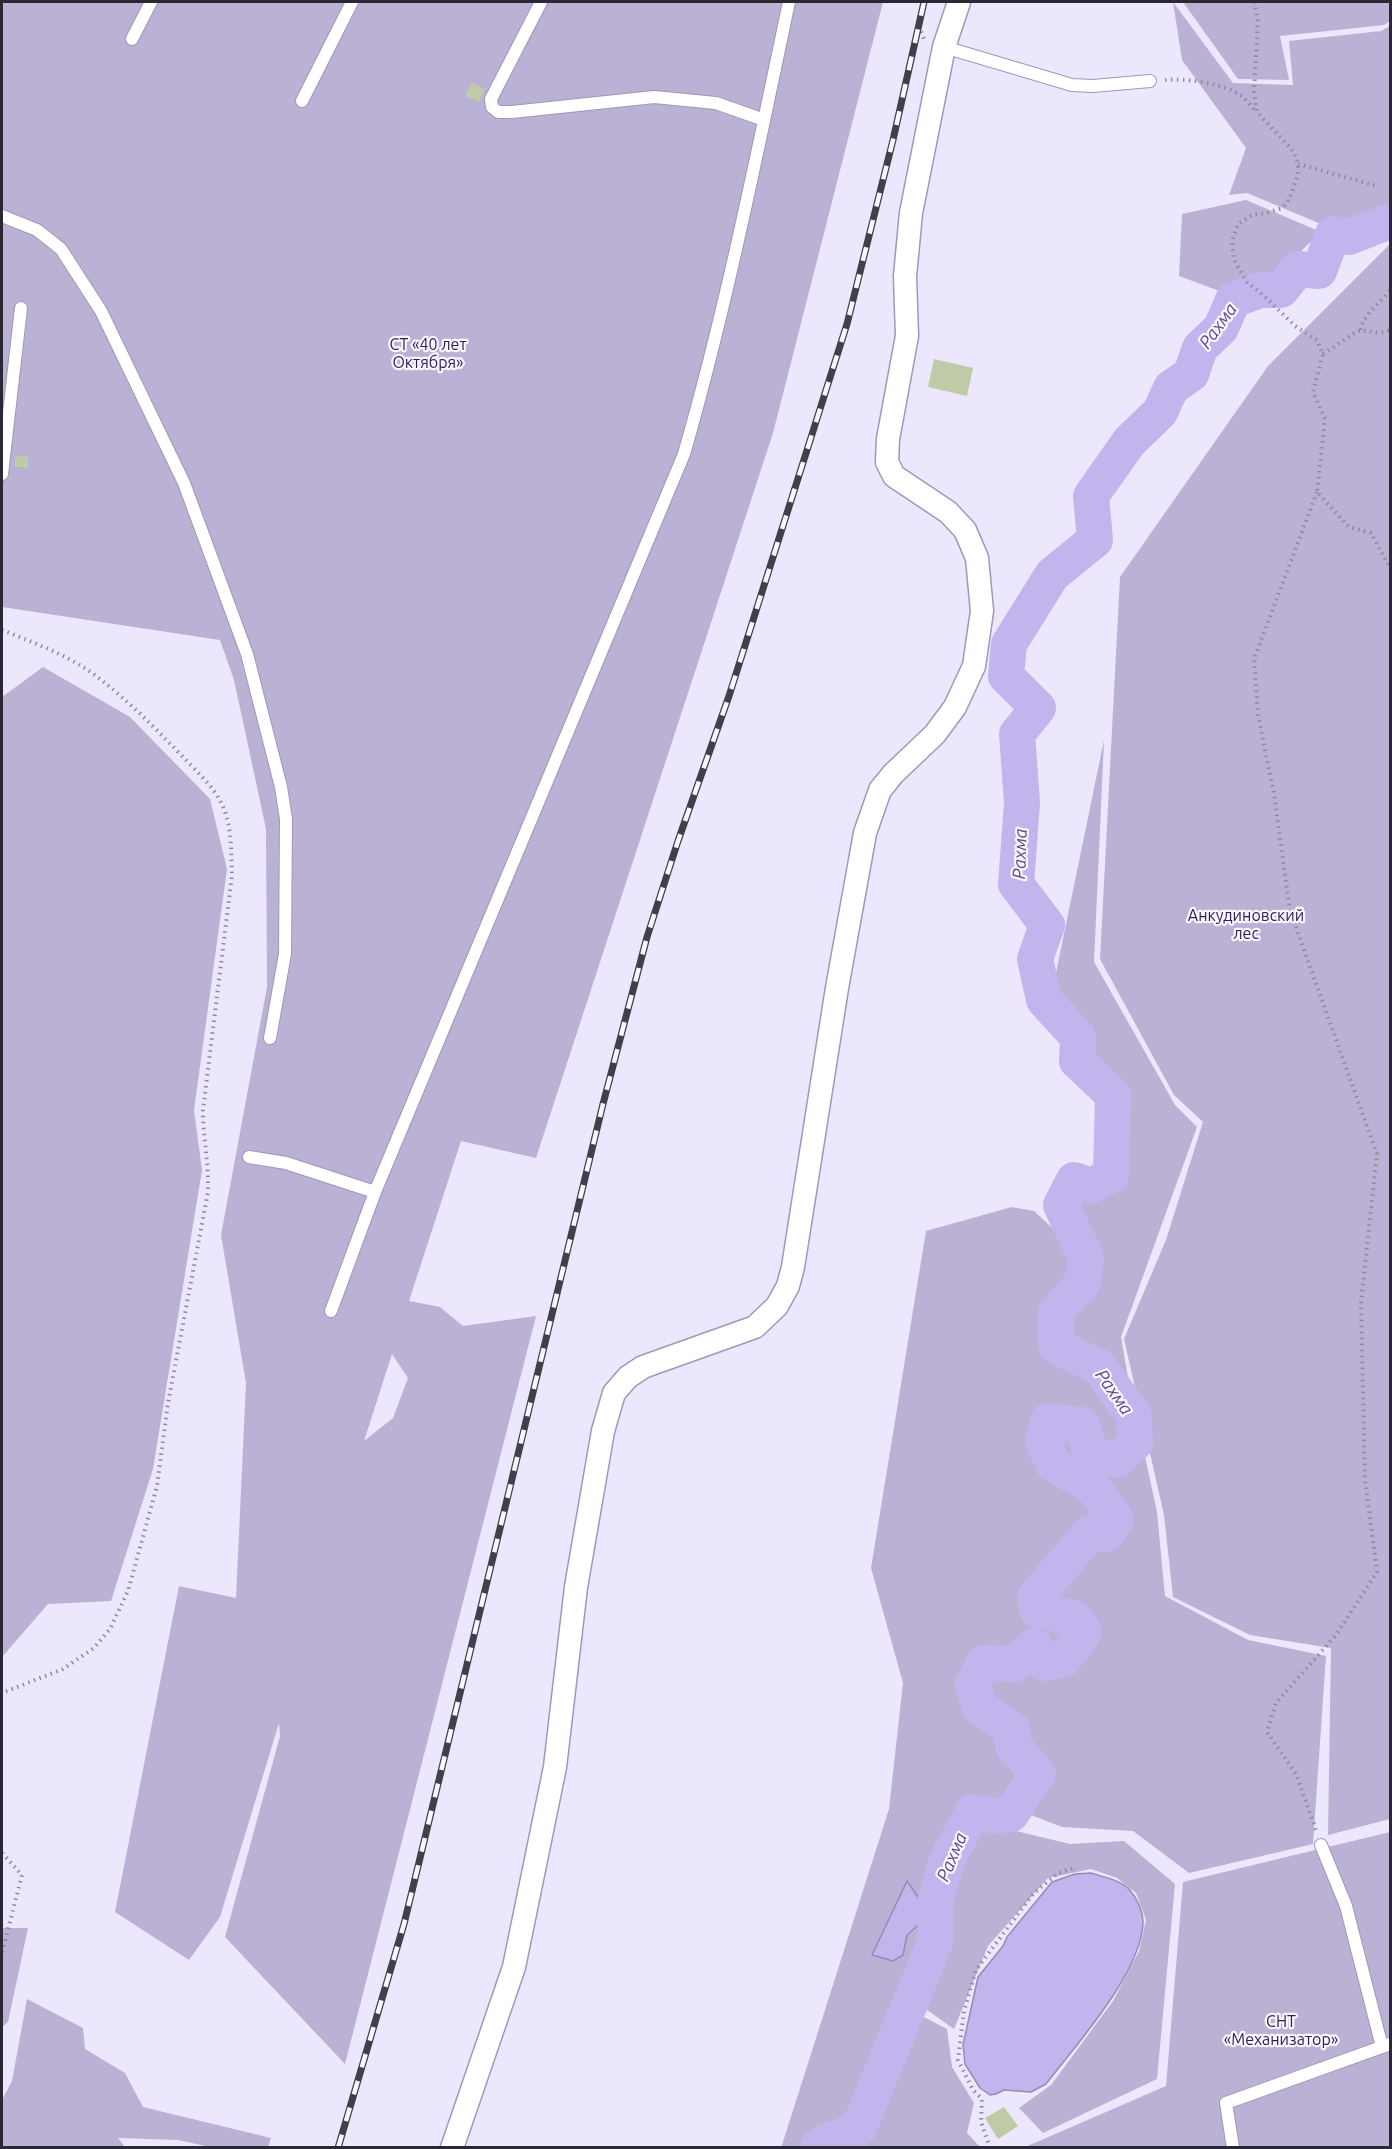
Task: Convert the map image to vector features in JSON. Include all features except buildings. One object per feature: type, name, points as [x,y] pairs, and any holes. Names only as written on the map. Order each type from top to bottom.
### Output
[{"type":"street","points":[[452,2148],[514,1967],[555,1767],[576,1587],[603,1431],[614,1393],[628,1377],[643,1367],[755,1327],[777,1306],[788,1286],[865,832],[880,790],[893,774],[935,734],[955,707],[974,666],[982,611],[977,558],[965,530],[948,512],[894,476],[887,462],[888,439],[907,336],[905,276],[911,213],[944,47],[959,2]]},
{"type":"lane","points":[[132,39],[151,2]]},
{"type":"lane","points":[[302,101],[352,2]]},
{"type":"lane","points":[[541,2],[491,99],[492,106],[498,112],[654,97],[716,103],[764,120]]},
{"type":"lane","points":[[331,1311],[375,1192],[684,454],[702,392],[789,2]]},
{"type":"lane","points":[[944,47],[1072,85],[1093,86],[1150,81]]},
{"type":"lane","points":[[2,216],[38,230],[61,249],[101,311],[184,483],[247,654],[281,787],[286,819],[285,954],[270,1038]]},
{"type":"lane","points":[[2,474],[21,308]]},
{"type":"lane","points":[[249,1156],[286,1163],[375,1192]]},
{"type":"lane","points":[[1233,2148],[1226,2103],[1386,2046],[1346,1906],[1321,1845]]},
{"type":"path","points":[[1254,2],[1258,19],[1254,92],[1257,112]]},
{"type":"path","points":[[1150,81],[1179,78],[1220,86],[1240,95],[1293,152],[1298,164],[1298,175],[1289,200],[1282,208],[1252,215],[1238,224],[1232,241],[1234,260],[1247,282],[1294,326],[1317,340],[1323,354],[1313,392],[1325,419],[1317,492],[1254,659],[1258,716],[1274,794],[1290,911],[1377,1154],[1361,1302],[1365,1479],[1377,1572],[1336,1635],[1276,1703],[1267,1732],[1296,1774],[1321,1845]]},
{"type":"path","points":[[1298,164],[1377,186]]},
{"type":"path","points":[[1361,330],[1365,317],[1390,291]]},
{"type":"path","points":[[1323,354],[1361,330],[1371,333],[1390,330]]},
{"type":"path","points":[[1317,492],[1349,527],[1371,533],[1390,568]]},
{"type":"path","points":[[2,630],[44,647],[91,672],[136,709],[200,775],[217,795],[226,814],[232,875],[202,1110],[202,1129],[209,1170],[208,1192],[168,1403],[157,1486],[129,1591],[110,1629],[94,1648],[63,1669],[2,1693]]},
{"type":"path","points":[[2,1853],[22,1875],[2,1953]]},
{"type":"path","points":[[990,2148],[981,2122],[982,2099],[973,2090],[958,2061],[964,2011],[976,1970],[1033,1894],[1058,1873],[1074,1868]]},
{"type":"green space","name":"СТ «40 лет Октября»","points":[[2,2],[883,2],[773,433],[536,1158],[461,1141],[409,1301],[440,1307],[463,1326],[536,1316],[345,2064],[225,1937],[280,1736],[279,1723],[220,1917],[189,1960],[115,1912],[179,1586],[236,1598],[246,1383],[221,1235],[267,987],[266,829],[234,680],[220,640],[2,607]],"holes":[[[392,1354],[408,1378],[393,1418],[364,1441]]]},
{"type":"green space","points":[[1173,2],[1233,83],[1293,85],[1289,41],[1381,31],[1390,26],[1390,204],[1358,225],[1328,227],[1247,193],[1229,195],[1246,148],[1182,60]]},
{"type":"green space","points":[[1183,2],[1390,2],[1390,21],[1384,25],[1280,36],[1289,80],[1238,79]]},
{"type":"green space","points":[[1246,200],[1321,232],[1270,281],[1222,292],[1179,276],[1182,214]]},
{"type":"green space","name":"Анкудиновский лес","points":[[1390,244],[1390,1819],[1328,1835],[1331,1648],[1250,1635],[1173,1597],[1164,1515],[1124,1339],[1166,1240],[1203,1122],[1174,1095],[1100,959],[1120,577],[1268,366]]},
{"type":"green space","points":[[43,667],[130,717],[210,799],[227,869],[194,1110],[202,1170],[153,1469],[111,1601],[48,1604],[2,1657],[2,697]]},
{"type":"green space","points":[[1104,740],[1094,962],[1175,1105],[1197,1127],[1121,1337],[1132,1401],[1096,1353],[1064,1337],[1065,1314],[1091,1282],[1094,1251],[1072,1207],[1077,1189],[1095,1193],[1119,1180],[1120,1090],[1085,1057],[1084,1033],[1051,997]]},
{"type":"green space","points":[[1012,1207],[1034,1211],[1075,1249],[1074,1279],[1045,1311],[1047,1352],[1097,1377],[1124,1426],[1113,1446],[1097,1442],[1087,1416],[1042,1414],[1035,1444],[1045,1469],[1089,1496],[1099,1520],[1088,1522],[1029,1594],[1032,1616],[1071,1632],[1047,1651],[1032,1638],[1011,1654],[982,1656],[967,1677],[966,1700],[1005,1734],[1008,1751],[1028,1776],[1002,1806],[967,1805],[930,1897],[926,1939],[851,2121],[818,2136],[811,2147],[781,2148],[889,1809],[903,1683],[871,1568],[926,1231]]},
{"type":"green space","points":[[1073,1436],[1089,1466],[1123,1470],[1144,1452],[1157,1512],[1165,1596],[1248,1640],[1326,1656],[1313,1844],[1189,1873],[1133,1831],[1062,1827],[1023,1812],[1043,1770],[1023,1742],[1015,1722],[983,1693],[992,1673],[1016,1672],[1028,1660],[1043,1674],[1065,1667],[1094,1634],[1087,1617],[1047,1598],[1094,1542],[1109,1542],[1124,1524],[1108,1489],[1066,1458],[1060,1440]]},
{"type":"green space","points":[[979,1827],[1012,1830],[1070,1844],[1124,1841],[1175,1884],[1157,2079],[1043,2133],[1019,2108],[1051,2085],[1113,2001],[1139,1951],[1146,1920],[1136,1893],[1117,1878],[1091,1869],[1048,1878],[988,1946],[954,2029],[927,2010],[948,1916],[955,1871]]},
{"type":"green space","name":"СНТ «Механизатор»","points":[[1390,1832],[1390,2147],[1023,2148],[1166,2086],[1183,1882]]},
{"type":"green space","points":[[2,1928],[28,1928],[8,2022],[2,2027]]},
{"type":"green space","points":[[27,1999],[83,2028],[85,2049],[125,2073],[143,2107],[271,2138],[268,2147],[210,2147],[178,2140],[118,2138],[125,2147],[2,2147],[2,2100],[12,2081]]},
{"type":"green space","points":[[914,2012],[947,2029],[952,2067],[974,2103],[967,2133],[980,2147],[825,2147],[864,2131]]},
{"type":"shaded area","points":[[1091,1873],[1121,1883],[1132,1893],[1139,1905],[1143,1923],[1131,1964],[1105,2008],[1046,2084],[1031,2092],[1004,2090],[990,2095],[980,2088],[965,2064],[963,2045],[978,1977],[1052,1882],[1075,1874]]},
{"type":"shaded area","points":[[907,1881],[924,1906],[923,1921],[907,1935],[903,1955],[893,1961],[872,1955]]},
{"type":"waterway","name":"Рахма","points":[[818,2148],[820,2145],[859,2128],[936,1940],[935,1903],[946,1862],[973,1812],[996,1816],[1011,1814],[1038,1773],[1013,1746],[1012,1729],[980,1707],[972,1685],[984,1663],[1015,1664],[1034,1646],[1044,1663],[1064,1659],[1084,1632],[1075,1618],[1037,1610],[1035,1597],[1091,1532],[1106,1534],[1116,1519],[1093,1487],[1053,1464],[1043,1442],[1048,1421],[1082,1425],[1091,1454],[1117,1460],[1135,1443],[1134,1416],[1099,1367],[1056,1346],[1056,1312],[1083,1282],[1086,1258],[1061,1205],[1074,1180],[1092,1186],[1111,1175],[1113,1095],[1077,1061],[1078,1037],[1044,1000],[1035,959],[1047,925],[1016,884],[1022,803],[1017,734],[1038,708],[1006,676],[1009,644],[1052,575],[1095,540],[1091,496],[1129,442],[1160,412],[1171,388],[1191,374],[1200,348],[1221,328],[1233,300],[1260,290],[1281,290],[1298,269],[1319,271],[1333,234],[1349,237],[1390,221]]},
{"type":"railway","points":[[338,2148],[404,1924],[603,1104],[647,937],[729,696],[847,324],[893,140],[924,2]]}]
